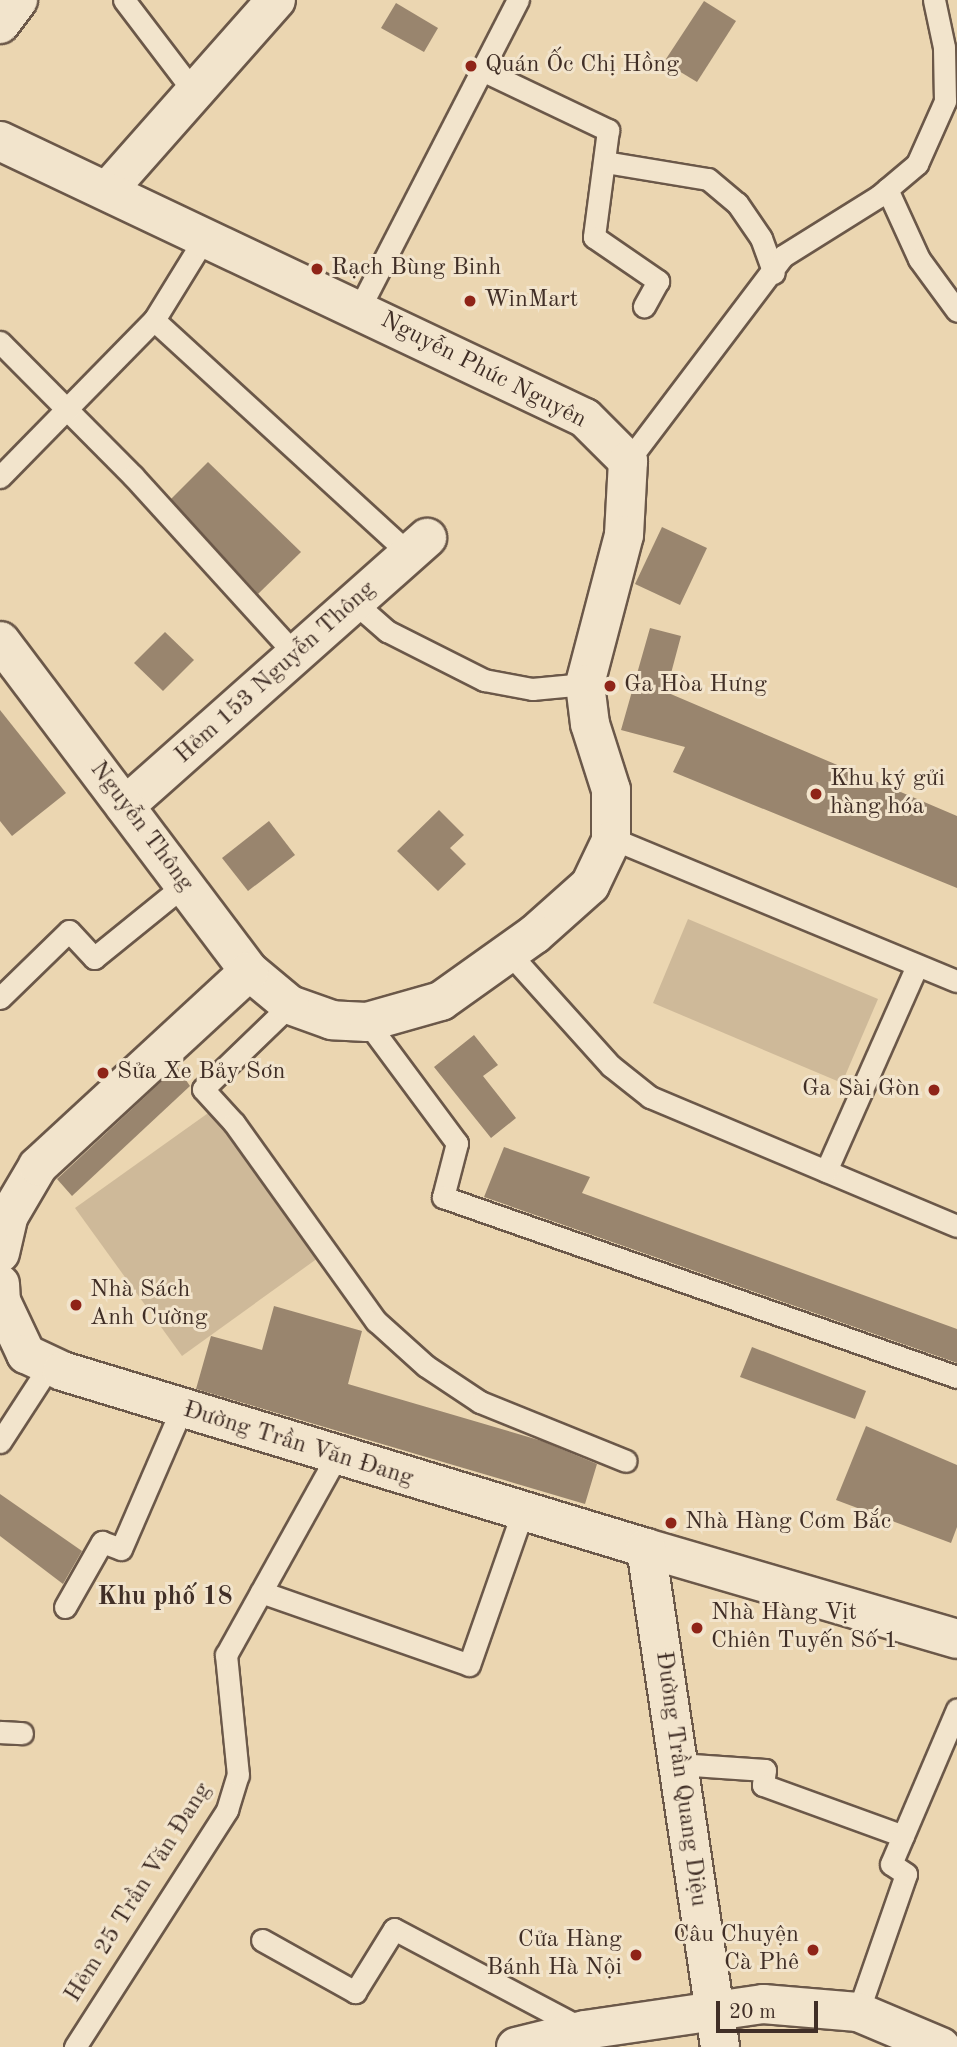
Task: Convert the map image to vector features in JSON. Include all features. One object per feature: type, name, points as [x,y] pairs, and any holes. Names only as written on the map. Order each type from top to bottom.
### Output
[{"type":"street","points":[[0,24],[18,0]]},
{"type":"street","points":[[107,191],[276,0]]},
{"type":"street","name":"Nguyễn Phúc Nguyên","points":[[0,141],[585,418],[628,461]]},
{"type":"street","points":[[290,1005],[332,1020],[367,1022],[441,1001],[510,954],[590,885],[611,838],[611,790],[590,724],[585,684],[624,535],[628,461]]},
{"type":"street","name":"Hẻm 153 Nguyễn Thông","points":[[125,806],[418,546]]},
{"type":"street","name":"Nguyễn Thông","points":[[0,642],[249,971],[290,1005]]},
{"type":"street","points":[[0,1253],[8,1217],[38,1166],[249,971]]},
{"type":"street","name":"Đường Trần Văn Đang","points":[[3,1307],[26,1354],[50,1365],[523,1514],[957,1639]]},
{"type":"street","name":"Đường Trần Quang Diệu","points":[[646,1548],[720,2047]]},
{"type":"street","points":[[516,2047],[585,2031],[763,2004],[858,2012],[941,2047]]},
{"type":"lane","points":[[124,0],[194,92]]},
{"type":"lane","points":[[359,309],[518,0]]},
{"type":"lane","points":[[628,461],[774,272],[783,256],[887,189],[917,164],[945,100],[944,47],[934,0]]},
{"type":"lane","points":[[482,70],[608,130],[594,237],[658,281],[644,306]]},
{"type":"lane","points":[[605,162],[708,179],[737,203],[761,238],[774,272]]},
{"type":"lane","points":[[887,189],[919,259],[956,305]]},
{"type":"lane","points":[[0,477],[155,320],[205,237]]},
{"type":"lane","points":[[155,320],[418,546]]},
{"type":"lane","points":[[0,342],[68,408],[297,656]]},
{"type":"lane","points":[[355,603],[387,631],[484,680],[532,690],[585,684]]},
{"type":"lane","points":[[611,838],[916,968],[957,981]]},
{"type":"lane","points":[[0,998],[69,931],[94,957],[184,885]]},
{"type":"lane","points":[[510,954],[611,1066],[650,1097],[957,1226]]},
{"type":"lane","points":[[826,1171],[916,968]]},
{"type":"lane","points":[[290,1005],[203,1089],[210,1099],[234,1123],[376,1321],[426,1366],[480,1402],[626,1461]]},
{"type":"lane","points":[[367,1022],[457,1143],[443,1197],[957,1377]]},
{"type":"lane","points":[[0,1442],[50,1365]]},
{"type":"lane","points":[[65,1607],[102,1542],[121,1549],[182,1408]]},
{"type":"lane","name":"Hẻm 25 Trần Văn Đang","points":[[75,2047],[226,1810],[239,1774],[226,1655],[336,1457]]},
{"type":"lane","points":[[261,1592],[470,1665],[523,1514]]},
{"type":"lane","points":[[858,2012],[906,1874],[891,1864],[957,1709]]},
{"type":"lane","points":[[0,1732],[22,1733]]},
{"type":"lane","points":[[678,1764],[765,1770],[763,1785],[903,1836]]},
{"type":"lane","points":[[261,1940],[355,1992],[394,1929],[585,2031]]},
{"type":"shaded area","points":[[688,919],[878,999],[842,1083],[653,1003]]},
{"type":"shaded area","points":[[211,1111],[318,1258],[182,1356],[75,1208]]},
{"type":"building","points":[[704,1],[736,21],[697,82],[664,62]]},
{"type":"building","points":[[396,3],[438,28],[424,52],[381,28]]},
{"type":"building","points":[[208,462],[301,552],[258,594],[171,499]]},
{"type":"building","points":[[662,527],[707,548],[680,605],[635,584]]},
{"type":"building","name":"Khu ký gửi hàng hóa","points":[[650,628],[681,636],[666,692],[957,816],[957,888],[673,772],[685,747],[621,730]]},
{"type":"building","points":[[165,632],[194,660],[163,691],[134,663]]},
{"type":"building","points":[[0,710],[66,793],[12,836],[0,821]]},
{"type":"building","points":[[439,810],[464,835],[450,848],[466,864],[438,891],[397,851]]},
{"type":"building","points":[[269,821],[295,855],[248,891],[222,858]]},
{"type":"building","points":[[474,1035],[498,1065],[483,1076],[516,1118],[491,1138],[434,1067]]},
{"type":"building","points":[[177,1067],[190,1086],[72,1196],[57,1179]]},
{"type":"building","points":[[504,1147],[590,1177],[582,1193],[957,1329],[957,1363],[484,1197]]},
{"type":"building","points":[[274,1306],[362,1331],[348,1384],[542,1441],[597,1464],[585,1504],[196,1389],[211,1336],[262,1350]]},
{"type":"building","points":[[752,1347],[866,1391],[855,1419],[740,1377]]},
{"type":"building","points":[[866,1426],[957,1465],[957,1527],[951,1543],[836,1500]]},
{"type":"building","points":[[0,1494],[82,1551],[63,1584],[0,1536]]},
{"type":"place","name":"Quán Ốc Chị Hồng","points":[[471,66]]},
{"type":"place","name":"Rạch Bùng Binh","points":[[317,269]]},
{"type":"place","name":"WinMart","points":[[470,301]]},
{"type":"place","name":"Ga Hòa Hưng","points":[[610,686]]},
{"type":"place","name":"Khu ký gửi hàng hóa","points":[[816,794]]},
{"type":"place","name":"Sửa Xe Bảy Sơn","points":[[103,1073]]},
{"type":"place","name":"Ga Sài Gòn","points":[[934,1090]]},
{"type":"place","name":"Nhà Sách Anh Cường","points":[[76,1305]]},
{"type":"place","name":"Nhà Hàng Cơm Bắc","points":[[671,1523]]},
{"type":"place","name":"Nhà Hàng Vịt Chiên Tuyến Số 1","points":[[697,1628]]},
{"type":"place","name":"Câu Chuyện Cà Phê","points":[[813,1950]]},
{"type":"place","name":"Cửa Hàng Bánh Hà Nội","points":[[636,1955]]},
{"type":"district","name":"Khu phố 18","points":[[165,1598]]}]
